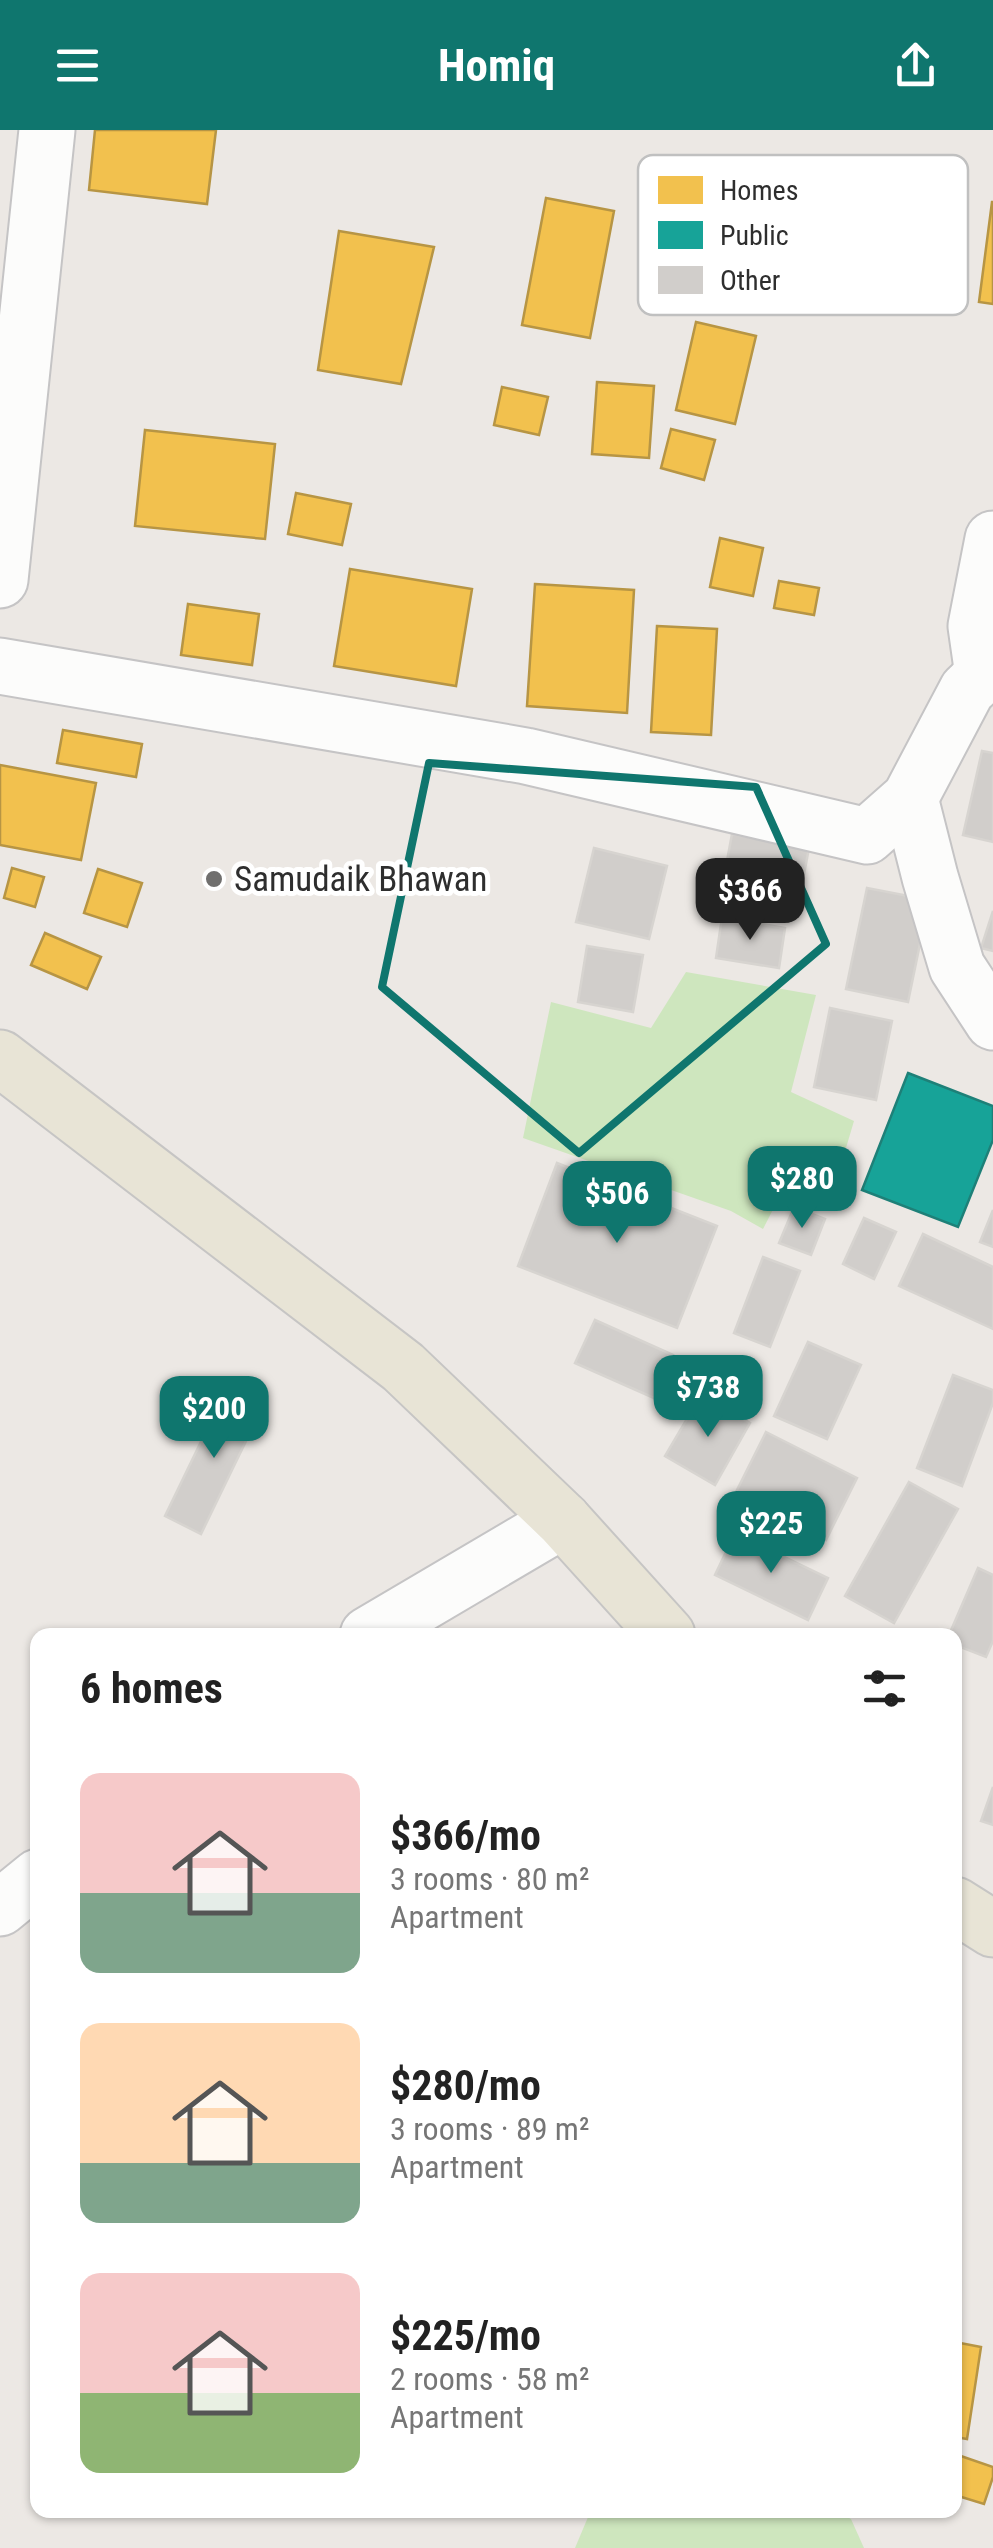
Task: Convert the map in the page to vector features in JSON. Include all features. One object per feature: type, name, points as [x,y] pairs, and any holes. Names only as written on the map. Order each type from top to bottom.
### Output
[{"type":"main road","points":[[0,1058],[404,1367],[563,1520],[660,1628]]},
{"type":"main road","points":[[962,1909],[993,1929]]},
{"type":"street","points":[[0,580],[47,130]]},
{"type":"street","points":[[0,666],[526,756],[867,836],[910,798],[967,690],[988,670],[976,626],[993,539]]},
{"type":"street","points":[[910,798],[957,967],[993,1022]]},
{"type":"street","points":[[380,1628],[563,1520]]},
{"type":"street","points":[[0,1908],[30,1884]]},
{"type":"highlighted area","points":[[429,763],[756,787],[826,944],[579,1153],[382,987]]},
{"type":"green space","points":[[686,972],[816,995],[791,1092],[854,1121],[832,1195],[783,1190],[763,1229],[731,1211],[523,1138],[551,1002],[651,1028]]},
{"type":"green space","points":[[588,2518],[849,2518],[864,2548],[575,2548]]},
{"type":"building: Homes","points":[[95,130],[216,130],[207,204],[89,190]]},
{"type":"building: Homes","points":[[546,198],[614,211],[590,338],[522,325]]},
{"type":"building: Homes","points":[[993,202],[993,304],[979,302]]},
{"type":"building: Homes","points":[[339,231],[434,247],[401,384],[318,370]]},
{"type":"building: Homes","points":[[696,322],[756,336],[735,424],[676,410]]},
{"type":"building: Homes","points":[[597,382],[654,386],[649,458],[592,454]]},
{"type":"building: Homes","points":[[502,387],[548,397],[539,435],[494,425]]},
{"type":"building: Homes","points":[[671,429],[715,440],[704,480],[661,468]]},
{"type":"building: Homes","points":[[145,430],[275,444],[265,539],[135,526]]},
{"type":"building: Homes","points":[[296,493],[351,504],[342,545],[288,534]]},
{"type":"building: Homes","points":[[720,538],[763,548],[753,596],[710,587]]},
{"type":"building: Homes","points":[[350,569],[472,589],[456,686],[334,666]]},
{"type":"building: Homes","points":[[779,581],[819,588],[814,615],[774,608]]},
{"type":"building: Homes","points":[[535,584],[634,590],[627,713],[527,706]]},
{"type":"building: Homes","points":[[188,604],[259,614],[252,665],[181,655]]},
{"type":"building: Homes","points":[[657,626],[717,629],[711,735],[651,732]]},
{"type":"building: Homes","points":[[63,730],[142,744],[136,777],[57,763]]},
{"type":"building: Homes","points":[[0,765],[96,783],[81,860],[0,845]]},
{"type":"building: Homes","points":[[12,868],[44,877],[35,907],[4,898]]},
{"type":"building: Homes","points":[[98,869],[142,883],[127,927],[84,913]]},
{"type":"building: Homes","points":[[45,933],[101,957],[87,989],[31,965]]},
{"type":"building: Homes","points":[[962,2343],[981,2347],[967,2439],[962,2438]]},
{"type":"building: Homes","points":[[962,2456],[993,2467],[984,2504],[962,2497]]},
{"type":"building: Public","points":[[908,1073],[993,1106],[993,1140],[958,1227],[862,1190]]},
{"type":"building: Other","points":[[982,751],[993,753],[993,842],[963,835]]},
{"type":"building: Other","points":[[732,834],[809,848],[798,906],[721,893]]},
{"type":"building: Other","points":[[594,848],[667,866],[649,939],[576,922]]},
{"type":"building: Other","points":[[867,888],[929,900],[908,1002],[846,989]]},
{"type":"building: Other","points":[[993,911],[993,951],[981,948]]},
{"type":"building: Other","points":[[722,917],[785,928],[779,968],[716,958]]},
{"type":"building: Other","points":[[587,946],[643,955],[633,1012],[578,1002]]},
{"type":"building: Other","points":[[830,1008],[892,1021],[876,1100],[814,1087]]},
{"type":"building: Other","points":[[557,1163],[717,1226],[677,1328],[518,1266]]},
{"type":"building: Other","points":[[794,1207],[825,1219],[811,1255],[779,1243]]},
{"type":"building: Other","points":[[993,1210],[993,1247],[980,1242]]},
{"type":"building: Other","points":[[864,1218],[896,1232],[874,1279],[843,1264]]},
{"type":"building: Other","points":[[923,1234],[993,1267],[993,1329],[899,1286]]},
{"type":"building: Other","points":[[763,1257],[800,1271],[770,1347],[734,1333]]},
{"type":"building: Other","points":[[595,1320],[673,1355],[654,1398],[575,1363]]},
{"type":"building: Other","points":[[808,1342],[861,1365],[827,1439],[774,1416]]},
{"type":"building: Other","points":[[953,1375],[993,1390],[993,1403],[962,1486],[917,1468]]},
{"type":"building: Other","points":[[227,1388],[263,1406],[201,1534],[165,1516]]},
{"type":"building: Other","points":[[701,1395],[750,1423],[715,1485],[665,1456]]},
{"type":"building: Other","points":[[766,1432],[857,1478],[826,1540],[735,1494]]},
{"type":"building: Other","points":[[909,1482],[958,1509],[894,1623],[845,1596]]},
{"type":"building: Other","points":[[735,1533],[828,1578],[808,1620],[715,1575]]},
{"type":"building: Other","points":[[978,1568],[993,1575],[993,1641],[986,1657],[962,1648],[962,1628],[952,1628]]},
{"type":"building: Other","points":[[993,1787],[993,1825],[981,1821]]},
{"type":"place","name":"Samudaik Bhawan","points":[[214,879]]}]
